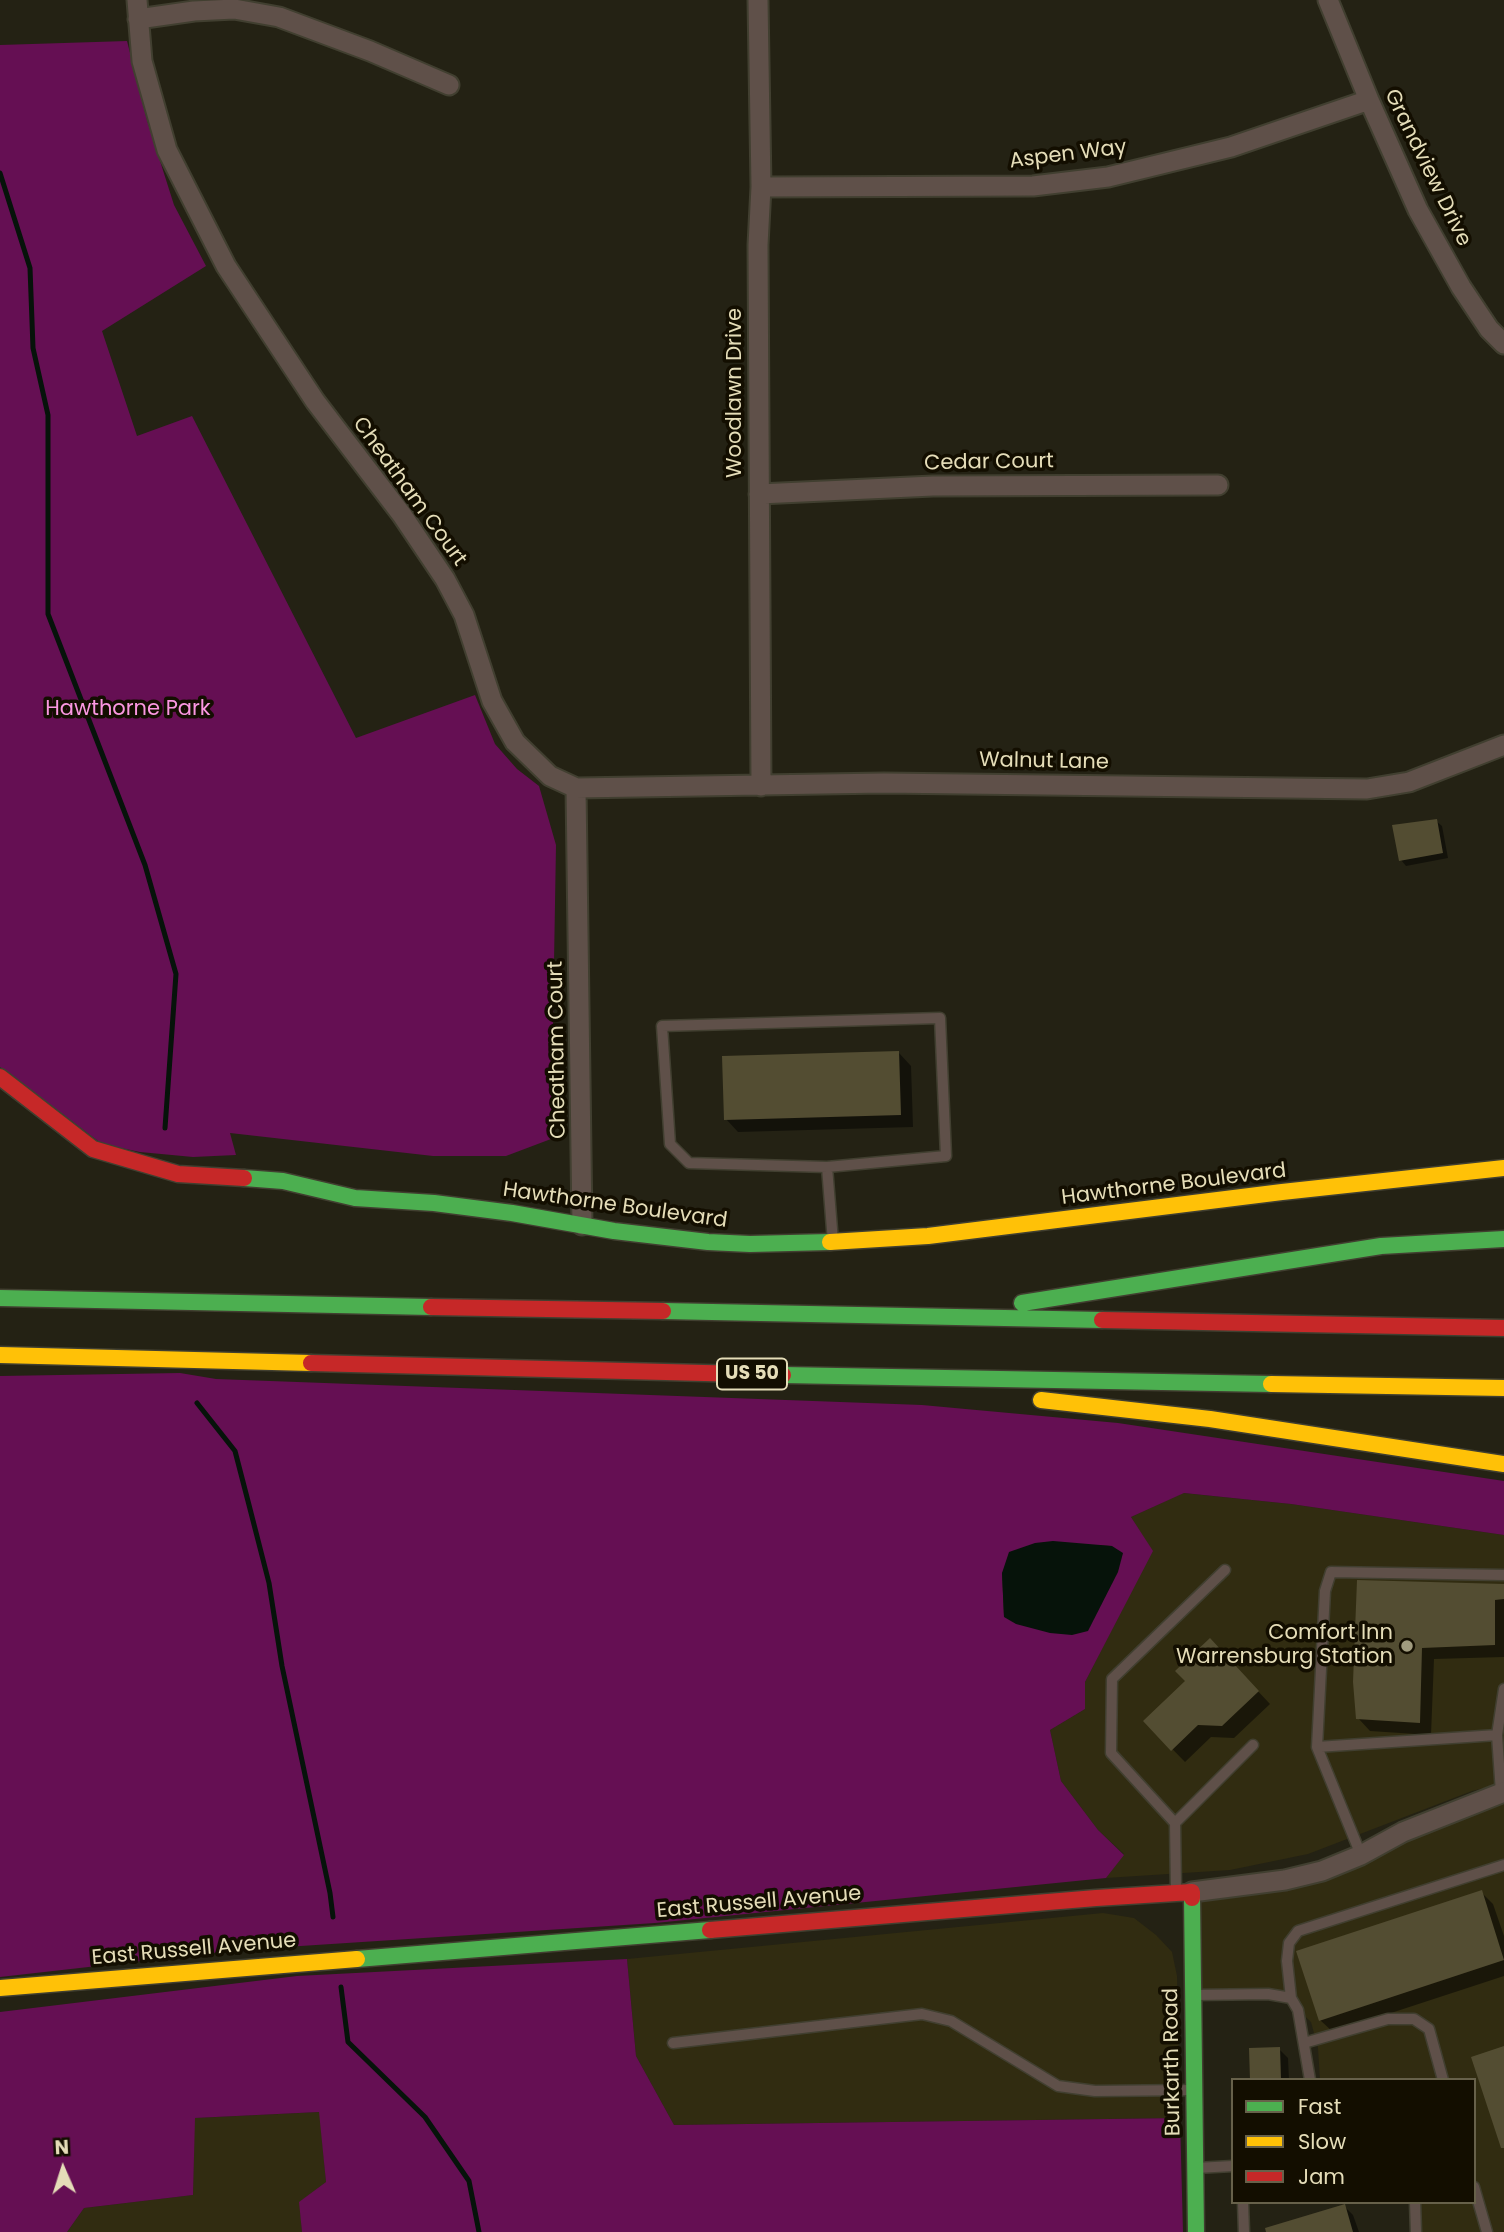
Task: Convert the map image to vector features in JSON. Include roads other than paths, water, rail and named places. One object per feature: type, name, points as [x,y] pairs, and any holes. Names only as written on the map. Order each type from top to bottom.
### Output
[{"type":"main road","name":"Hawthorne Boulevard","points":[[0,1077],[93,1149],[178,1174],[283,1181],[355,1198],[434,1203],[708,1242],[833,1242],[928,1236],[1282,1192],[1504,1168]]},
{"type":"main road","points":[[944,1317],[1381,1246],[1504,1239]]},
{"type":"main road","points":[[0,1298],[1504,1328]]},
{"type":"main road","name":"US 50","points":[[0,1355],[840,1376],[1504,1388]]},
{"type":"main road","points":[[840,1376],[1004,1396]]},
{"type":"main road","points":[[1031,1399],[1210,1419],[1504,1464]]},
{"type":"main road","name":"East Russell Avenue","points":[[0,1988],[1184,1893]]},
{"type":"main road","name":"Burkarth Road","points":[[1184,1893],[1193,1995],[1196,2232]]},
{"type":"street","name":"Woodlawn Drive","points":[[758,0],[761,187],[758,245],[761,786]]},
{"type":"street","name":"Grandview Drive","points":[[1328,0],[1418,210],[1461,287],[1489,329],[1504,344]]},
{"type":"street","points":[[138,10],[234,9],[279,17],[370,51],[449,85]]},
{"type":"street","name":"Cheatham Court","points":[[138,10],[142,61],[167,150],[226,266],[315,401],[402,515],[445,579],[464,615],[492,701],[515,742],[550,776],[576,788],[582,1225]]},
{"type":"street","name":"Aspen Way","points":[[761,187],[1033,186],[1108,177],[1231,147],[1369,100]]},
{"type":"street","name":"Cedar Court","points":[[759,494],[933,486],[1218,485]]},
{"type":"street","name":"Walnut Lane","points":[[576,788],[884,783],[1367,789],[1409,782],[1504,745]]},
{"type":"street","name":"East Russell Avenue","points":[[1184,1893],[1285,1880],[1322,1871],[1361,1855],[1404,1832],[1503,1792]]},
{"type":"lane","points":[[940,1018],[946,1156],[827,1167],[689,1163],[670,1144],[662,1026],[940,1018]]},
{"type":"lane","points":[[827,1167],[833,1242]]},
{"type":"lane","points":[[1184,1893],[1175,1823],[1111,1753],[1112,1679],[1225,1570]]},
{"type":"lane","points":[[1361,1855],[1317,1746],[1325,1591],[1331,1572],[1504,1575]]},
{"type":"lane","points":[[1503,1792],[1497,1735],[1504,1689]]},
{"type":"lane","points":[[1317,1746],[1497,1735]]},
{"type":"lane","points":[[1175,1823],[1253,1745]]},
{"type":"lane","points":[[1310,2078],[1298,2010],[1291,1998],[1287,1961],[1289,1943],[1298,1931],[1504,1865]]},
{"type":"lane","points":[[1193,1995],[1268,1994],[1291,1998]]},
{"type":"lane","points":[[673,2043],[922,2014],[951,2021],[1058,2086],[1096,2091],[1194,2090]]},
{"type":"lane","points":[[1304,2043],[1388,2019],[1414,2019],[1429,2029],[1442,2078]]},
{"type":"lane","points":[[1195,2168],[1231,2166]]},
{"type":"lane","points":[[1476,2194],[1487,2232]]},
{"type":"lane","points":[[1243,2204],[1244,2232]]},
{"type":"lane","points":[[1415,2204],[1416,2232]]},
{"type":"waterway","points":[[0,173],[30,268],[33,348],[48,415],[48,614],[145,865],[176,974],[165,1128]]},
{"type":"waterway","points":[[197,1403],[235,1451],[269,1583],[282,1666],[333,1917]]},
{"type":"waterway","points":[[341,1987],[348,2042],[425,2117],[469,2181],[479,2232]]},
{"type":"place","name":"Comfort Inn Warrensburg Station","points":[[1407,1646]]},
{"type":"park label","name":"Hawthorne Park","points":[[128,710]]}]
